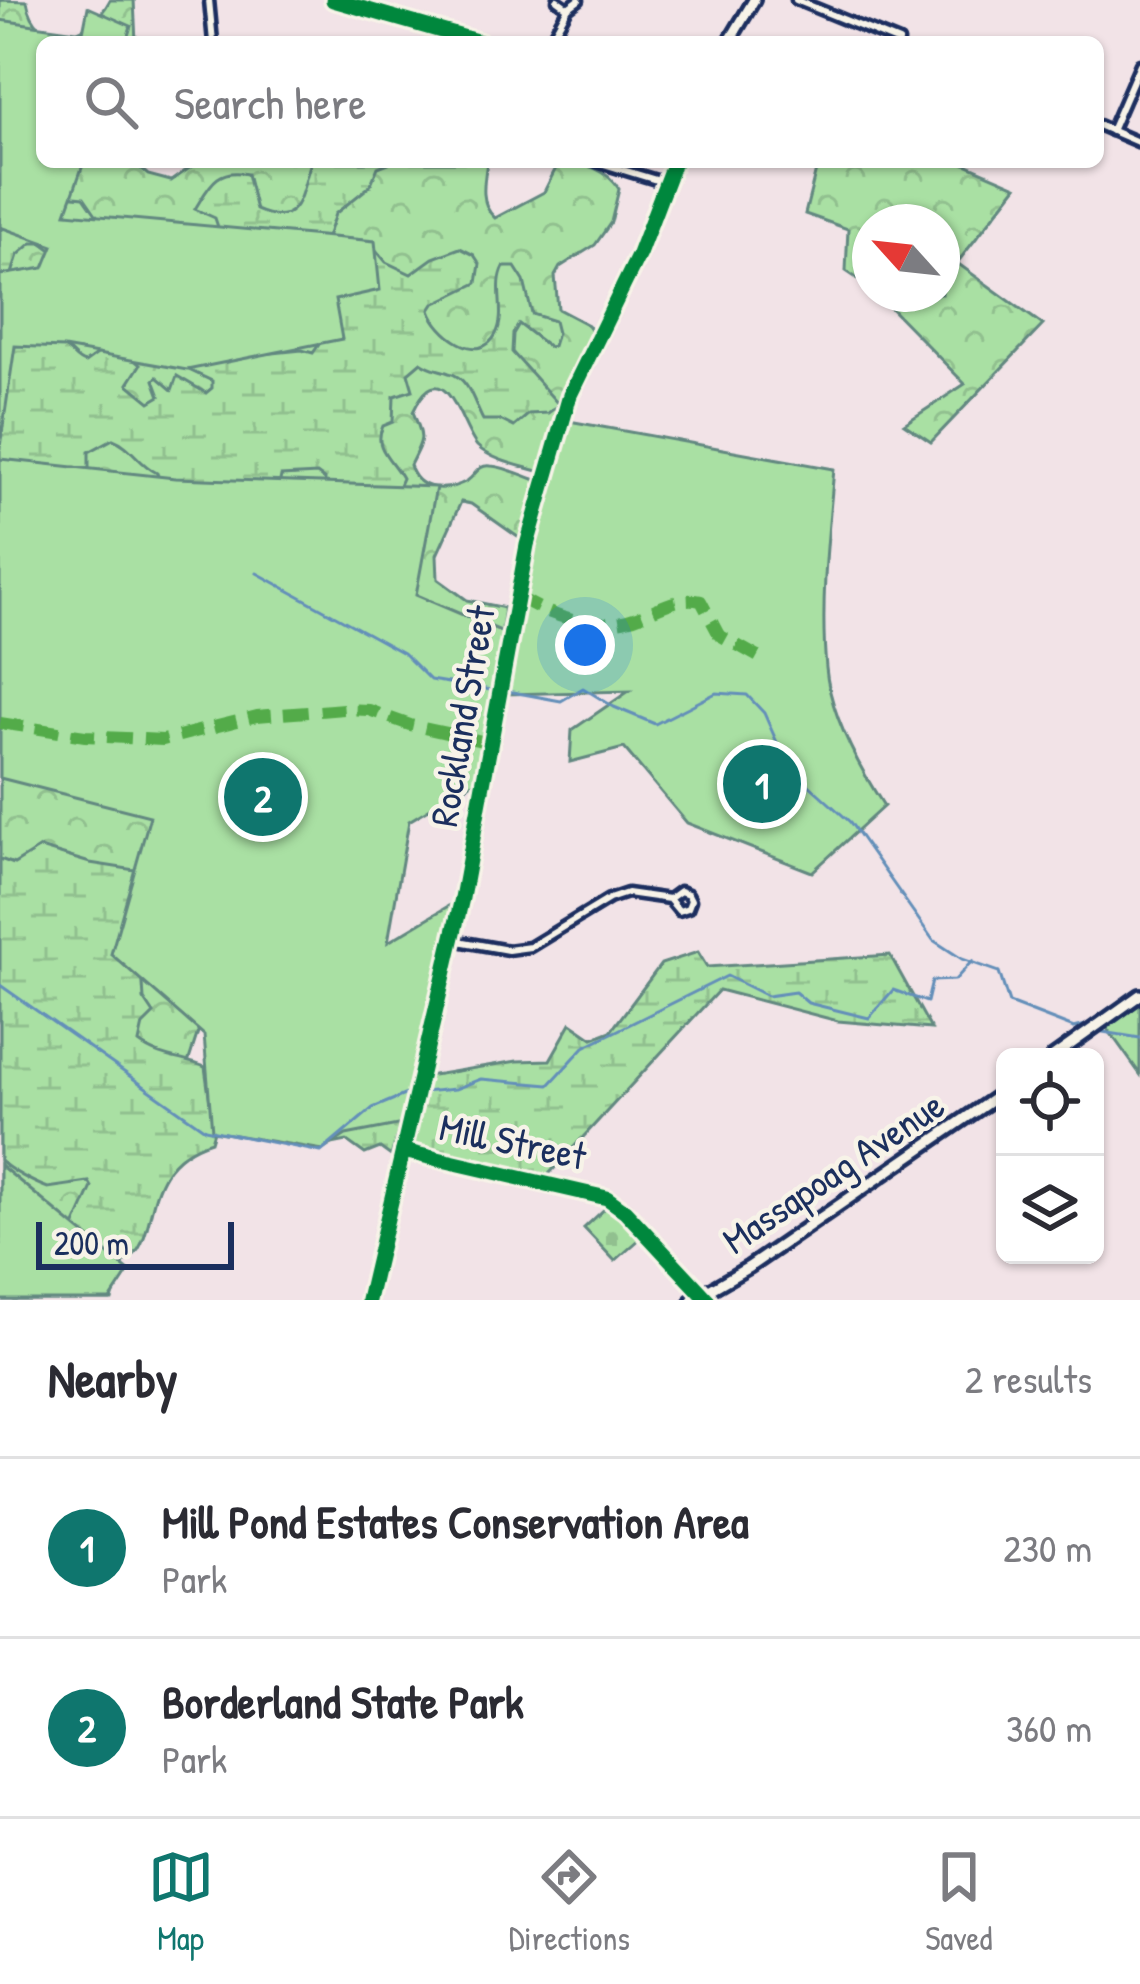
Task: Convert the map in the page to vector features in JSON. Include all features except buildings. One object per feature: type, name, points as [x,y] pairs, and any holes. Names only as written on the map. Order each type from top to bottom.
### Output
[{"type":"street","points":[[209,0],[212,36]]},
{"type":"street","points":[[333,0],[459,36]]},
{"type":"street","points":[[556,0],[568,8]]},
{"type":"street","points":[[552,36],[568,8],[579,0]]},
{"type":"street","points":[[733,36],[754,0]]},
{"type":"street","points":[[796,0],[884,36]]},
{"type":"street","points":[[1111,130],[1140,64]]},
{"type":"street","points":[[1104,127],[1140,143]]},
{"type":"street","points":[[617,168],[666,183]]},
{"type":"street","name":"Rockland Street","points":[[368,1300],[480,812],[526,545],[570,395],[639,254],[672,168]]},
{"type":"street","points":[[452,940],[520,950],[609,899],[635,893],[668,899]]},
{"type":"street","points":[[1066,1048],[1140,995]]},
{"type":"street","name":"Massapoag Avenue","points":[[701,1298],[996,1097]]},
{"type":"street","name":"Mill Street","points":[[403,1151],[607,1198],[625,1211],[701,1298]]},
{"type":"green space","points":[[0,0],[27,1],[41,28],[64,35],[90,24],[110,0],[134,0],[136,36],[36,36],[36,168],[140,168],[171,181],[189,168],[486,168],[485,199],[495,218],[544,192],[556,168],[593,168],[619,189],[611,222],[595,245],[560,267],[555,276],[558,309],[593,332],[571,376],[541,472],[499,459],[477,446],[443,389],[434,387],[424,394],[413,412],[421,439],[410,465],[425,485],[459,485],[487,466],[539,481],[522,540],[461,502],[437,555],[438,579],[467,600],[505,608],[479,769],[267,917],[214,982],[112,1300],[0,1300]]},
{"type":"green space","points":[[88,7],[131,26],[128,36],[36,36],[36,168],[82,168],[66,213],[375,241],[380,290],[335,300],[342,339],[187,370],[64,348],[15,346],[0,447],[0,275],[44,268],[53,246],[0,227],[0,20],[83,32]]},
{"type":"green space","points":[[36,62],[23,127],[36,154],[36,168],[43,168],[55,194],[84,197],[98,217],[193,234],[218,227],[215,218],[195,209],[215,181],[228,173],[247,174],[256,210],[282,215],[296,205],[309,168],[378,168],[370,186],[335,214],[327,237],[371,244],[386,262],[411,274],[433,258],[460,248],[474,255],[480,264],[477,283],[430,310],[449,336],[469,347],[489,343],[496,334],[501,275],[504,267],[515,267],[524,281],[532,314],[554,321],[557,333],[549,347],[519,324],[512,352],[559,405],[548,413],[529,414],[514,427],[500,420],[483,420],[462,380],[421,362],[408,373],[413,390],[394,396],[393,422],[383,426],[380,434],[382,447],[402,478],[393,499],[324,492],[325,480],[317,474],[281,476],[276,500],[160,481],[157,473],[113,439],[89,452],[89,473],[0,466],[0,230],[8,227],[0,184]],"holes":[[[32,243],[42,243],[61,257],[320,343],[313,353],[302,350],[174,363],[212,381],[212,388],[206,393],[177,376],[172,390],[157,377],[160,396],[150,402],[128,384],[140,365],[130,356],[100,352],[85,363],[79,360],[62,347],[10,280],[18,255]]]},
{"type":"green space","points":[[816,168],[975,168],[1017,186],[960,259],[960,204],[852,204],[852,275],[846,271],[848,229],[805,214]]},
{"type":"green space","points":[[960,265],[1043,325],[931,442],[904,424],[965,384],[895,312],[960,312]]},
{"type":"green space","points":[[569,421],[834,469],[824,593],[829,686],[847,740],[884,806],[812,872],[687,823],[624,748],[570,762],[572,730],[629,691],[506,694],[530,556]]},
{"type":"green space","points":[[0,459],[175,478],[436,487],[416,595],[503,632],[479,779],[409,821],[388,942],[455,902],[403,1124],[346,1135],[323,1150],[212,1131],[204,1035],[111,954],[150,816],[0,778]]},
{"type":"green space","points":[[40,848],[135,870],[144,999],[154,1014],[143,1025],[139,1043],[205,1067],[214,1131],[211,1141],[184,1154],[167,1171],[140,1247],[128,1260],[109,1266],[71,1234],[92,1187],[89,1182],[48,1188],[0,1160],[0,859],[14,864]]},
{"type":"green space","points":[[698,952],[707,967],[890,955],[931,1029],[838,1021],[719,990],[548,1175],[410,1146],[427,1076],[550,1060],[571,1023],[593,1038],[611,1031],[661,964]]},
{"type":"green space","points":[[1140,1004],[1140,1074],[1107,1028]]},
{"type":"green space","points":[[402,1117],[391,1156],[380,1148],[365,1154],[347,1141],[332,1144],[335,1134]]},
{"type":"green space","points":[[0,1165],[129,1271],[110,1300],[0,1300]]},
{"type":"green space","points":[[610,1204],[641,1238],[615,1261],[584,1228]]},
{"type":"waterway","points":[[257,573],[403,653],[430,680],[491,690]]},
{"type":"waterway","points":[[507,691],[561,701],[583,688],[655,724],[716,693],[747,695],[764,713],[787,765],[850,822],[933,940],[962,959],[999,972],[1009,1003],[1074,1028],[1090,1024]]},
{"type":"waterway","points":[[423,1092],[455,1089],[481,1079],[549,1085],[584,1047],[727,976],[767,996],[795,992],[808,1003],[869,1018],[893,990],[927,1002],[932,981],[955,980],[972,961]]},
{"type":"waterway","points":[[0,985],[205,1129],[321,1152],[373,1108],[409,1093]]},
{"type":"waterway","points":[[1103,1032],[1140,1038]]},
{"type":"marked path","points":[[517,596],[556,615],[598,623],[627,620],[681,601],[701,601],[719,635],[764,660]]},
{"type":"marked path","points":[[0,723],[85,736],[163,740],[257,716],[369,710],[410,725],[491,743]]},
{"type":"cycle path","points":[[333,0],[459,36]]},
{"type":"cycle path","points":[[368,1300],[462,898],[527,545],[570,395],[639,254],[672,168]]},
{"type":"cycle path","points":[[403,1151],[607,1198],[625,1211],[708,1300]]},
{"type":"place","name":"Mill Pond Estates Conservation Area","points":[[762,784]]},
{"type":"place","name":"Borderland State Park","points":[[263,797]]}]
